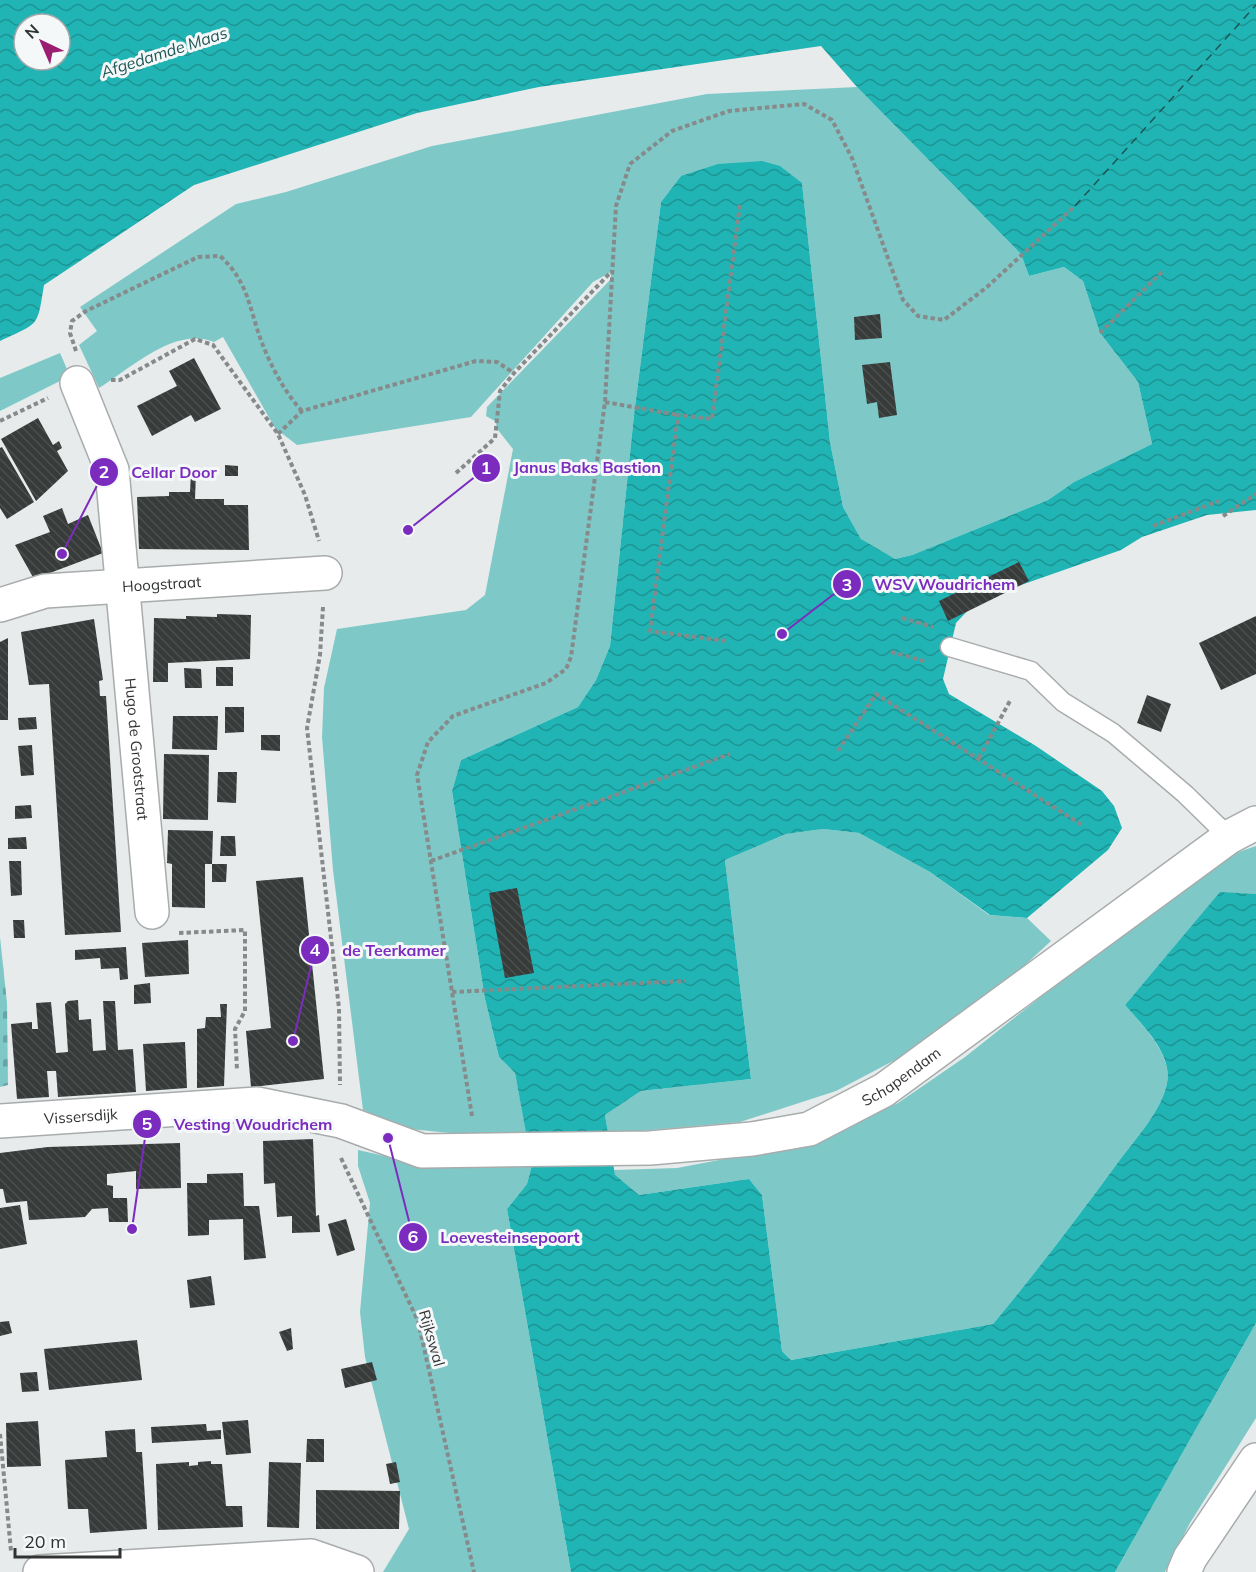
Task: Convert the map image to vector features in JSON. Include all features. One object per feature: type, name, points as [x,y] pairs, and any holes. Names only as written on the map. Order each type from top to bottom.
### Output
[{"type":"street","name":"Hugo de Grootstraat","points":[[78,372],[112,470],[120,586],[152,912]]},
{"type":"street","name":"Hoogstraat","points":[[0,605],[45,591],[325,573]]},
{"type":"street","name":"Schapendam","points":[[484,1150],[650,1148],[752,1139],[809,1129],[885,1090],[1242,830]]},
{"type":"street","name":"Vissersdijk","points":[[0,1121],[257,1104],[341,1121],[422,1151],[484,1150]]},
{"type":"street","points":[[1184,1572],[1256,1460]]},
{"type":"street","points":[[26,1566],[311,1556],[357,1572]]},
{"type":"lane","points":[[950,647],[1031,671],[1063,702],[1113,734],[1185,794],[1242,830]]},
{"type":"path","points":[[484,1150],[452,992],[417,775],[428,742],[453,716],[557,677],[566,669],[571,657],[605,402],[616,206],[630,164],[672,131],[729,111],[804,104],[832,120],[852,158],[903,300],[918,316],[944,320],[987,287],[1075,206]]},
{"type":"path","points":[[605,402],[712,419],[740,204]]},
{"type":"path","points":[[0,421],[78,372],[70,333],[72,321],[86,311],[198,257],[220,256],[236,270],[248,296],[262,343],[290,398],[302,411]]},
{"type":"path","points":[[1101,333],[1164,270]]},
{"type":"path","points":[[456,473],[495,438],[500,392],[514,373],[613,271]]},
{"type":"path","name":"Rijkswal","points":[[109,380],[120,380],[195,339],[213,345],[278,434],[304,495],[325,562],[320,655],[307,728],[339,1008],[341,1121],[338,1151],[418,1321],[474,1572]]},
{"type":"path","points":[[278,434],[302,411],[476,361],[496,362],[514,373]]},
{"type":"path","points":[[678,415],[650,631],[726,641]]},
{"type":"path","points":[[1224,516],[1256,494]]},
{"type":"path","points":[[1153,526],[1219,501]]},
{"type":"path","points":[[891,652],[936,664]]},
{"type":"path","points":[[838,751],[876,694],[1082,825]]},
{"type":"path","points":[[979,758],[1011,699]]},
{"type":"path","points":[[431,861],[730,754]]},
{"type":"path","points":[[207,931],[245,930],[244,1011],[235,1029],[239,1105]]},
{"type":"path","points":[[452,992],[685,981]]},
{"type":"path","points":[[0,1434],[26,1566]]},
{"type":"green space","points":[[857,87],[1021,254],[1029,276],[1064,267],[1083,281],[1100,333],[1138,382],[1152,444],[1074,482],[1048,500],[912,555],[895,559],[873,548],[861,539],[843,507],[830,442],[802,183],[681,176],[661,202],[634,415],[610,646],[596,680],[578,707],[461,760],[452,791],[485,999],[499,1057],[515,1073],[527,1135],[470,1135],[410,1129],[363,1110],[333,870],[322,737],[324,688],[337,629],[466,610],[485,595],[513,449],[498,430],[495,421],[486,416],[487,407],[611,279],[611,272],[593,282],[471,417],[297,445],[275,428],[223,337],[214,342],[199,339],[169,344],[139,360],[99,388],[79,345],[97,331],[80,307],[236,204],[286,192],[432,146],[707,94]]},
{"type":"green space","points":[[60,353],[70,376],[0,411],[0,378]]},
{"type":"green space","points":[[823,829],[859,833],[930,872],[989,915],[1027,918],[1051,941],[1025,965],[918,1048],[836,1091],[740,1122],[608,1134],[605,1115],[641,1091],[751,1079],[725,860],[786,834]]},
{"type":"green space","points":[[1256,846],[1256,894],[1220,893],[1125,1005],[1155,1041],[1165,1062],[1168,1072],[1167,1083],[1159,1104],[1147,1124],[1073,1223],[993,1324],[791,1360],[782,1351],[762,1195],[749,1179],[639,1195],[615,1176],[614,1170],[677,1168],[808,1143],[898,1103],[965,1057],[1183,884],[1221,858]]},
{"type":"green space","points":[[0,937],[7,1003],[8,1085],[0,1087]]},
{"type":"green space","points":[[358,1150],[416,1163],[532,1165],[527,1184],[507,1209],[571,1572],[383,1572],[409,1529],[365,1357],[360,1312],[370,1203],[358,1166]]},
{"type":"green space","points":[[1256,1323],[1256,1418],[1190,1523],[1165,1572],[1115,1572]]},
{"type":"water","name":"Afgedamde Maas","points":[[0,0],[1256,0],[1256,510],[1207,515],[1142,537],[1121,550],[998,593],[972,606],[956,623],[943,679],[949,694],[1036,746],[1102,791],[1114,806],[1122,828],[1108,850],[1027,918],[990,915],[930,872],[859,833],[823,829],[786,834],[725,860],[751,1079],[641,1091],[605,1115],[615,1175],[639,1195],[749,1179],[762,1195],[782,1351],[791,1360],[993,1324],[1140,1134],[1164,1094],[1168,1072],[1161,1051],[1125,1005],[1220,892],[1256,894],[1256,1323],[1115,1572],[571,1572],[507,1209],[527,1184],[532,1165],[515,1073],[499,1057],[485,999],[452,791],[461,760],[578,707],[596,680],[610,646],[634,415],[661,202],[681,176],[718,164],[762,161],[780,166],[802,183],[830,442],[843,507],[861,539],[895,559],[912,555],[1048,500],[1074,482],[1152,444],[1138,382],[1100,333],[1083,281],[1064,267],[1029,276],[1021,254],[857,87],[821,46],[539,87],[417,113],[194,185],[44,285],[38,317],[23,330],[0,341]]},
{"type":"building","points":[[880,314],[882,338],[855,340],[854,317]]},
{"type":"building","points":[[194,358],[221,409],[195,422],[191,415],[152,436],[137,406],[177,386],[169,371]]},
{"type":"building","points":[[890,362],[897,415],[879,418],[877,402],[867,404],[862,365]]},
{"type":"building","points":[[38,418],[53,445],[59,441],[62,448],[57,451],[68,471],[36,501],[1,439]]},
{"type":"building","points":[[2,447],[34,502],[7,519],[0,508],[0,448]]},
{"type":"building","points":[[225,465],[238,466],[238,476],[225,476]]},
{"type":"building","points":[[191,473],[196,473],[195,499],[224,499],[224,505],[248,505],[249,550],[139,549],[137,497],[169,496],[169,492],[190,492]]},
{"type":"building","points":[[62,508],[68,524],[88,515],[103,553],[34,579],[15,545],[50,532],[43,516]]},
{"type":"building","points":[[1019,562],[1029,581],[948,621],[939,601]]},
{"type":"building","points":[[217,614],[251,615],[250,659],[168,663],[168,682],[153,682],[154,618],[186,619],[186,616],[217,617]]},
{"type":"building","points":[[1256,616],[1256,674],[1221,690],[1199,643]]},
{"type":"building","points":[[94,619],[103,680],[99,681],[100,696],[106,696],[121,932],[65,935],[49,684],[29,685],[21,632]]},
{"type":"building","points":[[8,638],[8,720],[0,720],[0,642]]},
{"type":"building","points":[[216,667],[233,667],[233,686],[216,686]]},
{"type":"building","points":[[184,668],[201,669],[202,688],[185,688]]},
{"type":"building","points":[[1147,695],[1171,704],[1161,732],[1137,723]]},
{"type":"building","points":[[225,707],[244,707],[244,732],[225,733]]},
{"type":"building","points":[[173,716],[218,716],[217,750],[172,749]]},
{"type":"building","points":[[36,717],[37,729],[19,730],[18,718]]},
{"type":"building","points":[[261,735],[280,735],[280,751],[261,750]]},
{"type":"building","points":[[32,745],[34,775],[21,776],[18,746]]},
{"type":"building","points":[[164,754],[209,755],[208,820],[163,819]]},
{"type":"building","points":[[218,772],[237,772],[236,803],[217,802]]},
{"type":"building","points":[[31,805],[32,818],[15,819],[15,806]]},
{"type":"building","points":[[168,830],[213,831],[212,864],[205,864],[205,908],[172,907],[172,864],[167,863]]},
{"type":"building","points":[[221,836],[235,836],[236,856],[220,856]]},
{"type":"building","points":[[26,837],[27,849],[8,849],[8,838]]},
{"type":"building","points":[[9,861],[21,861],[22,895],[11,896]]},
{"type":"building","points":[[212,864],[227,864],[226,882],[212,882]]},
{"type":"building","points":[[303,877],[324,1079],[251,1087],[246,1031],[271,1028],[256,881]]},
{"type":"building","points":[[517,888],[534,973],[505,978],[489,893]]},
{"type":"building","points":[[13,920],[24,920],[25,938],[14,938]]},
{"type":"building","points":[[188,940],[189,974],[145,977],[142,943]]},
{"type":"building","points":[[126,947],[128,979],[120,980],[119,968],[101,969],[100,958],[75,960],[75,950]]},
{"type":"building","points":[[150,983],[151,1003],[134,1004],[134,985]]},
{"type":"building","points":[[78,1000],[79,1020],[91,1019],[93,1051],[106,1050],[103,1001],[115,1001],[118,1050],[133,1049],[136,1092],[58,1097],[56,1071],[47,1071],[49,1097],[17,1099],[11,1024],[32,1022],[32,1029],[38,1029],[36,1003],[51,1002],[56,1053],[68,1052],[65,1004],[68,1001]]},
{"type":"building","points":[[220,1004],[227,1004],[224,1086],[197,1088],[197,1029],[205,1028],[206,1017],[221,1017]]},
{"type":"building","points":[[185,1042],[187,1088],[146,1091],[143,1044]]},
{"type":"building","points":[[313,1139],[316,1216],[319,1215],[320,1232],[292,1233],[292,1216],[277,1217],[275,1183],[264,1184],[263,1141]]},
{"type":"building","points":[[180,1143],[181,1188],[136,1189],[136,1171],[107,1174],[107,1185],[113,1186],[113,1198],[127,1198],[128,1222],[109,1222],[108,1208],[92,1209],[85,1217],[29,1220],[27,1201],[6,1203],[3,1189],[0,1189],[0,1153],[48,1147]]},
{"type":"building","points":[[243,1173],[244,1206],[259,1206],[266,1258],[244,1260],[243,1219],[209,1220],[209,1235],[188,1236],[187,1183],[207,1183],[207,1174]]},
{"type":"building","points":[[20,1205],[27,1244],[0,1249],[0,1208]]},
{"type":"building","points":[[346,1219],[355,1250],[337,1256],[328,1224]]},
{"type":"building","points":[[211,1276],[215,1305],[190,1308],[187,1280]]},
{"type":"building","points":[[9,1321],[12,1333],[0,1336],[0,1322]]},
{"type":"building","points":[[291,1328],[293,1349],[287,1351],[279,1332]]},
{"type":"building","points":[[137,1340],[142,1380],[49,1390],[44,1349]]},
{"type":"building","points":[[372,1362],[377,1380],[345,1388],[341,1369]]},
{"type":"building","points":[[37,1372],[39,1391],[22,1392],[20,1373]]},
{"type":"building","points":[[248,1420],[251,1453],[226,1455],[222,1422]]},
{"type":"building","points":[[38,1421],[41,1466],[7,1467],[6,1423]]},
{"type":"building","points":[[206,1424],[207,1431],[221,1430],[221,1439],[152,1443],[151,1427]]},
{"type":"building","points":[[135,1429],[136,1452],[142,1452],[147,1529],[90,1533],[88,1509],[68,1509],[65,1460],[107,1457],[105,1431]]},
{"type":"building","points":[[307,1439],[324,1439],[324,1462],[306,1462]]},
{"type":"building","points":[[211,1461],[211,1464],[222,1464],[226,1506],[242,1506],[243,1527],[158,1530],[156,1464],[189,1462],[189,1466],[198,1465],[198,1462]]},
{"type":"building","points":[[269,1462],[301,1463],[299,1528],[267,1527]]},
{"type":"building","points":[[396,1462],[400,1482],[390,1484],[386,1464]]},
{"type":"building","points":[[316,1490],[400,1491],[399,1529],[316,1529]]},
{"type":"ferry route","points":[[1075,206],[1256,5]]},
{"type":"place","name":"Janus Baks Bastion","points":[[408,530]]},
{"type":"place","name":"Cellar Door","points":[[62,554]]},
{"type":"place","name":"WSV Woudrichem","points":[[782,634]]},
{"type":"place","name":"de Teerkamer","points":[[293,1041]]},
{"type":"place","name":"Loevesteinsepoort","points":[[388,1138]]},
{"type":"place","name":"Vesting Woudrichem","points":[[132,1229]]}]
